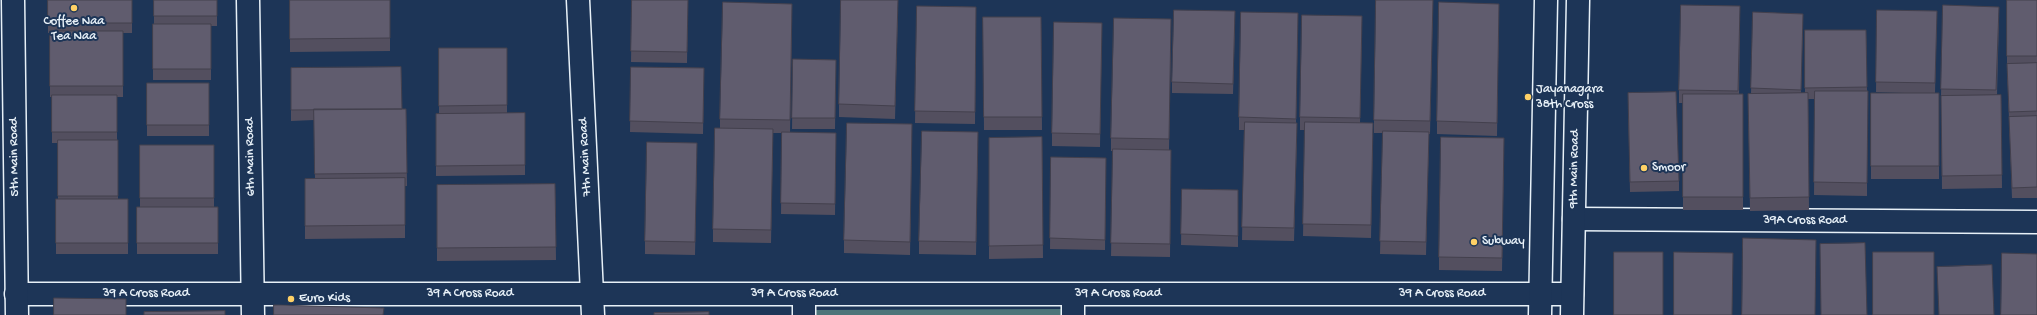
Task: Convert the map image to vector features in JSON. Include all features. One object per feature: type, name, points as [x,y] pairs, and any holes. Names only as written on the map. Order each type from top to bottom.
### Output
[{"type":"street","name":"5th Main Road","points":[[13,0],[17,305]]},
{"type":"street","name":"6th Main Road","points":[[248,0],[252,305]]},
{"type":"street","name":"7th Main Road","points":[[578,0],[593,315]]},
{"type":"street","points":[[1540,315],[1546,0]]},
{"type":"street","name":"9th Main Road","points":[[1572,315],[1578,0]]},
{"type":"street","name":"39A Cross Road","points":[[1574,219],[2037,222]]},
{"type":"street","name":"39 A Cross Road","points":[[17,305],[252,305],[592,293],[804,305],[1073,294],[1572,294]]},
{"type":"street","points":[[1073,294],[1073,315]]},
{"type":"green space","points":[[1066,309],[1066,315],[815,315],[815,310]]},
{"type":"building","points":[[48,0],[132,0],[132,23],[48,23]]},
{"type":"building","points":[[154,0],[217,0],[217,16],[154,16]]},
{"type":"building","points":[[290,0],[390,0],[390,38],[290,39]]},
{"type":"building","points":[[632,0],[688,0],[687,52],[631,51]]},
{"type":"building","points":[[841,0],[898,0],[895,106],[839,104]]},
{"type":"building","points":[[1376,0],[1433,0],[1430,121],[1374,120]]},
{"type":"building","points":[[2007,0],[2037,0],[2037,56],[2007,56]]},
{"type":"building","points":[[723,2],[792,4],[790,120],[720,119]]},
{"type":"building","points":[[1439,2],[1499,4],[1497,123],[1437,121]]},
{"type":"building","points":[[1681,5],[1740,6],[1738,91],[1679,90]]},
{"type":"building","points":[[1943,5],[1999,7],[1996,90],[1941,89]]},
{"type":"building","points":[[917,6],[976,7],[975,112],[915,111]]},
{"type":"building","points":[[1174,10],[1235,11],[1233,84],[1172,82]]},
{"type":"building","points":[[1877,10],[1937,11],[1935,83],[1876,82]]},
{"type":"building","points":[[1241,12],[1298,13],[1296,119],[1239,117]]},
{"type":"building","points":[[1753,12],[1803,14],[1801,90],[1751,88]]},
{"type":"building","points":[[1302,15],[1362,16],[1360,118],[1300,117]]},
{"type":"building","points":[[983,17],[1041,17],[1042,117],[984,117]]},
{"type":"building","points":[[1114,18],[1171,19],[1169,139],[1111,138]]},
{"type":"building","points":[[1054,22],[1102,23],[1100,134],[1052,133]]},
{"type":"building","points":[[153,24],[211,24],[211,69],[153,69]]},
{"type":"building","points":[[1805,30],[1866,30],[1867,87],[1805,88]]},
{"type":"building","points":[[50,31],[123,31],[123,86],[50,86]]},
{"type":"building","points":[[439,48],[507,48],[507,105],[439,106]]},
{"type":"building","points":[[793,59],[836,60],[835,118],[792,118]]},
{"type":"building","points":[[2037,63],[2037,111],[2009,112],[2007,64]]},
{"type":"building","points":[[401,67],[402,109],[291,110],[291,68]]},
{"type":"building","points":[[631,67],[704,68],[703,123],[630,121]]},
{"type":"building","points":[[147,83],[209,83],[209,125],[147,125]]},
{"type":"building","points":[[1815,91],[1868,91],[1867,183],[1814,182]]},
{"type":"building","points":[[1676,92],[1679,181],[1630,182],[1628,93]]},
{"type":"building","points":[[1808,93],[1809,197],[1750,198],[1748,94]]},
{"type":"building","points":[[1871,93],[1939,93],[1939,166],[1871,166]]},
{"type":"building","points":[[1683,94],[1743,94],[1743,197],[1683,197]]},
{"type":"building","points":[[52,95],[117,95],[117,132],[52,132]]},
{"type":"building","points":[[2001,95],[2002,175],[1942,176],[1941,96]]},
{"type":"building","points":[[314,109],[406,109],[407,173],[315,174]]},
{"type":"building","points":[[525,113],[525,165],[436,166],[436,114]]},
{"type":"building","points":[[2037,116],[2037,187],[2012,188],[2009,117]]},
{"type":"building","points":[[1245,122],[1297,123],[1294,228],[1242,227]]},
{"type":"building","points":[[1305,122],[1373,123],[1371,225],[1303,224]]},
{"type":"building","points":[[847,123],[912,124],[910,242],[844,240]]},
{"type":"building","points":[[715,128],[773,129],[771,230],[713,229]]},
{"type":"building","points":[[922,131],[978,132],[976,242],[919,241]]},
{"type":"building","points":[[1383,131],[1429,132],[1426,242],[1380,241]]},
{"type":"building","points":[[782,132],[836,133],[835,204],[781,203]]},
{"type":"building","points":[[1042,137],[1043,245],[989,246],[989,138]]},
{"type":"building","points":[[1441,137],[1504,138],[1502,258],[1439,257]]},
{"type":"building","points":[[58,140],[118,140],[118,196],[58,196]]},
{"type":"building","points":[[647,142],[697,143],[695,242],[645,241]]},
{"type":"building","points":[[140,145],[214,145],[214,198],[140,198]]},
{"type":"building","points":[[1113,149],[1171,150],[1170,244],[1111,243]]},
{"type":"building","points":[[1051,157],[1106,158],[1105,240],[1050,238]]},
{"type":"building","points":[[405,178],[405,225],[305,226],[305,179]]},
{"type":"building","points":[[555,184],[556,247],[437,248],[437,185]]},
{"type":"building","points":[[1182,189],[1238,190],[1238,236],[1181,234]]},
{"type":"building","points":[[56,199],[128,199],[128,243],[56,243]]},
{"type":"building","points":[[137,207],[218,207],[218,243],[137,243]]},
{"type":"building","points":[[1743,238],[1816,240],[1815,315],[1742,315]]},
{"type":"building","points":[[1865,243],[1867,315],[1821,315],[1820,244]]},
{"type":"building","points":[[1614,252],[1663,252],[1663,315],[1614,315]]},
{"type":"building","points":[[1674,252],[1733,253],[1732,315],[1674,315]]},
{"type":"building","points":[[1873,252],[1934,252],[1934,315],[1873,315]]},
{"type":"building","points":[[2002,253],[2037,254],[2037,315],[2001,315]]},
{"type":"building","points":[[1992,265],[1994,315],[1939,315],[1937,267]]},
{"type":"building","points":[[54,298],[126,299],[126,315],[54,315]]},
{"type":"building","points":[[274,305],[384,308],[383,315],[274,315]]},
{"type":"building","points":[[225,311],[225,315],[144,315],[144,312]]},
{"type":"building","points":[[709,312],[709,315],[654,315],[654,313]]},
{"type":"place","name":"Coffee Naa Tea Naa","points":[[74,8]]},
{"type":"place","name":"Jayanagara 38th Cross","points":[[1528,97]]},
{"type":"place","name":"Smoor","points":[[1644,168]]},
{"type":"place","name":"Subway","points":[[1474,242]]},
{"type":"place","name":"Euro Kids","points":[[291,299]]}]
